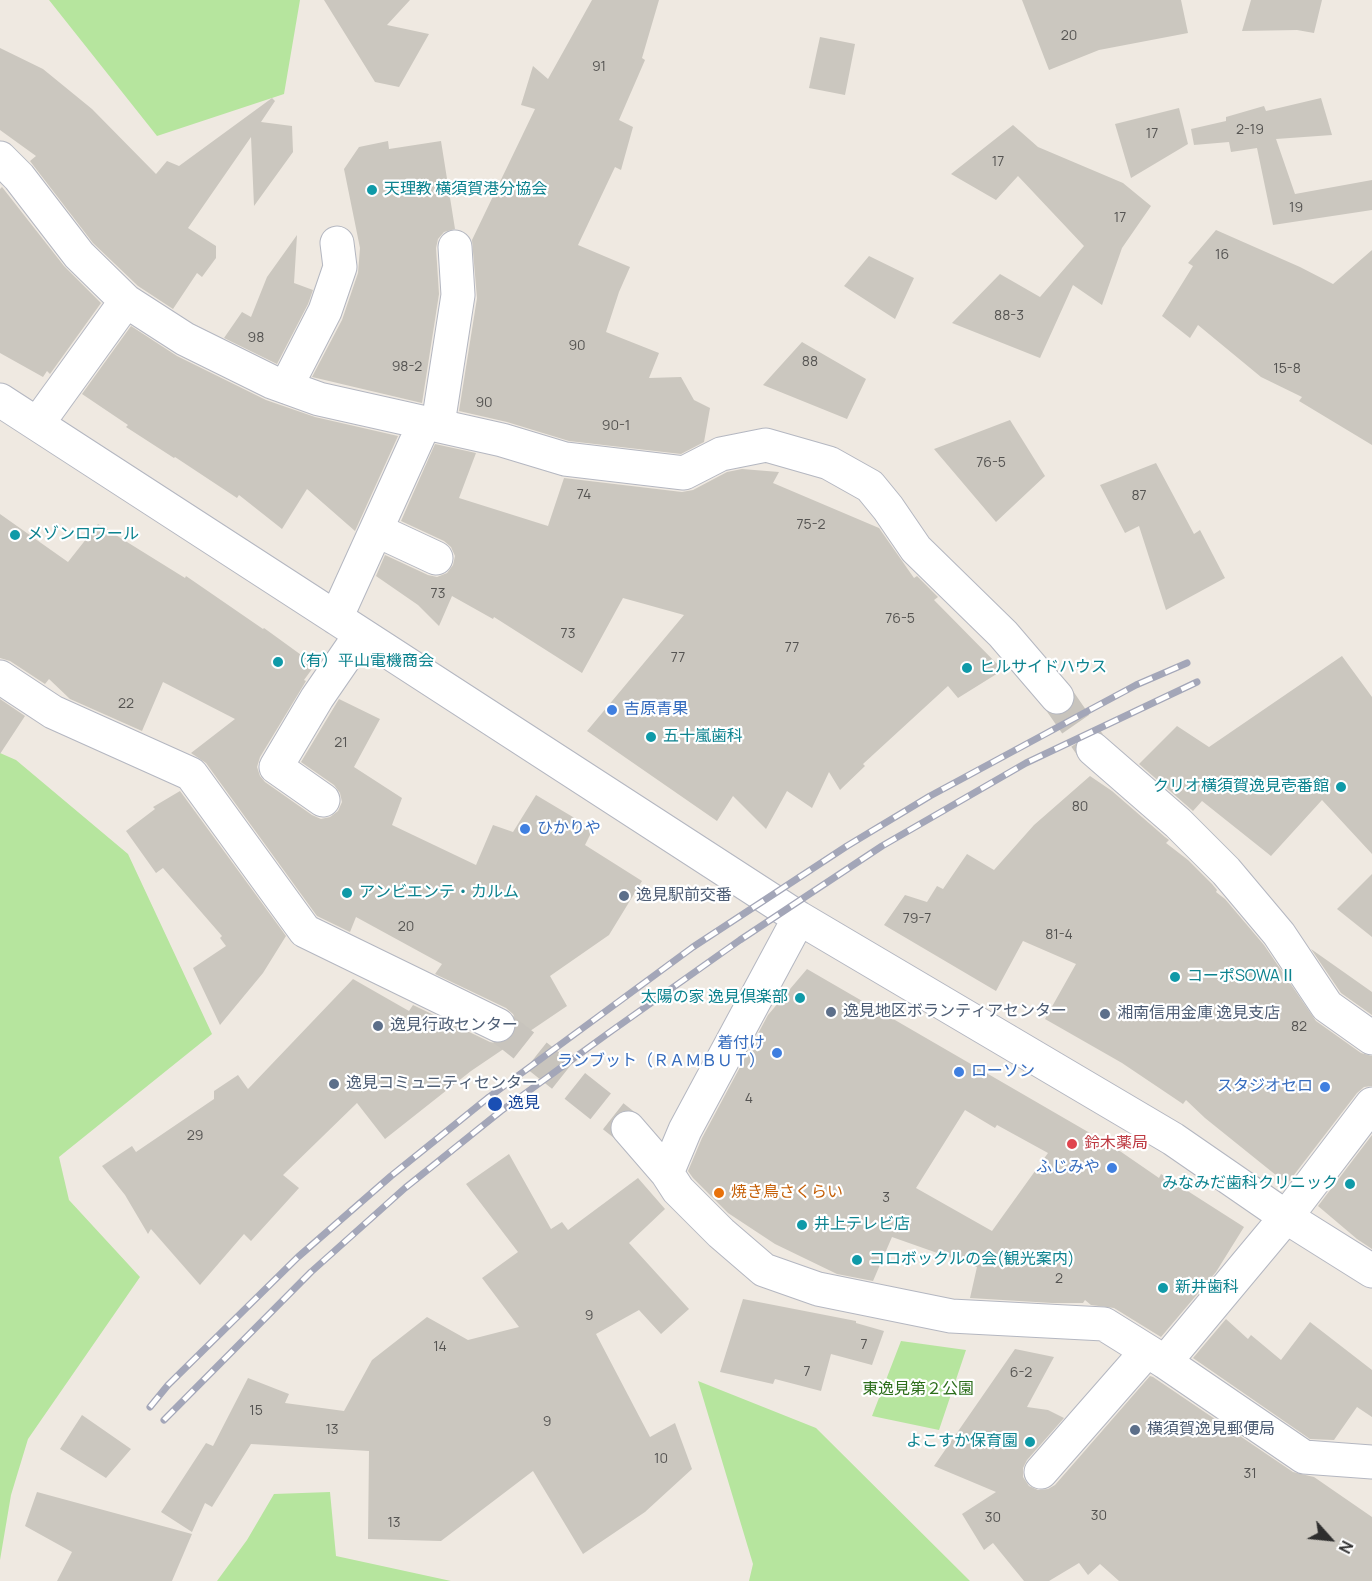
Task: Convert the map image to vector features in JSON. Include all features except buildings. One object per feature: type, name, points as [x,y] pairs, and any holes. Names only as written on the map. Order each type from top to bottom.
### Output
[{"type":"street","points":[[0,158],[19,177],[80,255],[126,302],[185,339],[272,382],[319,399],[502,440],[565,459],[684,472],[721,454],[766,445],[829,463],[870,486],[916,549],[1003,634],[1057,697]]},
{"type":"street","points":[[286,387],[325,310],[340,267],[337,243]]},
{"type":"street","points":[[323,800],[276,767],[317,698],[349,626],[376,530],[432,423],[458,295],[455,247]]},
{"type":"street","points":[[38,423],[126,302]]},
{"type":"street","points":[[0,400],[799,918],[1173,1139],[1286,1217],[1372,1271]]},
{"type":"street","points":[[376,530],[436,558]]},
{"type":"street","points":[[0,677],[53,712],[191,774],[306,931],[498,1025]]},
{"type":"street","points":[[1094,749],[1178,823],[1226,871],[1279,934],[1327,1006],[1372,1038]]},
{"type":"street","points":[[667,1173],[685,1130],[799,918]]},
{"type":"street","points":[[1041,1472],[1156,1357],[1286,1217],[1372,1104]]},
{"type":"street","points":[[628,1128],[667,1173],[678,1190],[721,1233],[764,1270],[818,1289],[951,1316],[1104,1324],[1304,1457],[1372,1462]]},
{"type":"green space","points":[[49,0],[300,0],[284,94],[157,136]]},
{"type":"green space","points":[[0,753],[16,760],[128,854],[212,1034],[59,1157],[69,1200],[140,1277],[28,1439],[11,1495],[0,1560]]},
{"type":"green space","name":"東逸見第２公園","points":[[901,1341],[966,1350],[939,1430],[872,1416]]},
{"type":"green space","points":[[698,1381],[816,1428],[970,1581],[749,1581],[753,1564]]},
{"type":"green space","points":[[330,1492],[336,1556],[451,1581],[217,1581],[247,1540],[274,1494]]},
{"type":"tunnel","points":[[1057,697],[1093,749]]},
{"type":"tunnel","points":[[498,1025],[628,1128]]},
{"type":"railway","points":[[150,1407],[168,1385],[298,1257],[391,1176],[489,1097],[693,947],[847,846],[930,796],[1136,685],[1187,663]]},
{"type":"railway","points":[[164,1420],[311,1272],[405,1188],[501,1111],[610,1032],[740,940],[882,846],[1026,763],[1197,682]]},
{"type":"place","name":"天理教 横須賀港分協会","points":[[372,190]]},
{"type":"place","name":"メゾンロワール","points":[[15,535]]},
{"type":"place","name":"（有）平山電機商会","points":[[278,662]]},
{"type":"place","name":"ヒルサイドハウス","points":[[967,668]]},
{"type":"place","name":"吉原青果","points":[[612,710]]},
{"type":"place","name":"五十嵐歯科","points":[[651,737]]},
{"type":"place","name":"クリオ横須賀逸見壱番館","points":[[1341,787]]},
{"type":"place","name":"ひかりや","points":[[525,829]]},
{"type":"place","name":"アンビエンテ・カルム","points":[[347,893]]},
{"type":"place","name":"逸見駅前交番","points":[[624,896]]},
{"type":"place","name":"コーポSOWAⅡ","points":[[1175,977]]},
{"type":"place","name":"太陽の家 逸見倶楽部","points":[[800,998]]},
{"type":"place","name":"逸見地区ボランティアセンター","points":[[831,1012]]},
{"type":"place","name":"湘南信用金庫 逸見支店","points":[[1105,1014]]},
{"type":"place","name":"逸見行政センター","points":[[378,1026]]},
{"type":"place","name":"着付け ランブット（ＲＡＭＢＵＴ）","points":[[777,1053]]},
{"type":"place","name":"ローソン","points":[[959,1072]]},
{"type":"place","name":"逸見コミュニティセンター","points":[[334,1084]]},
{"type":"place","name":"スタジオセロ","points":[[1325,1087]]},
{"type":"place","name":"逸見","points":[[495,1104]]},
{"type":"place","name":"鈴木薬局","points":[[1072,1144]]},
{"type":"place","name":"ふじみや","points":[[1112,1168]]},
{"type":"place","name":"みなみだ歯科クリニック","points":[[1350,1184]]},
{"type":"place","name":"焼き鳥さくらい","points":[[719,1193]]},
{"type":"place","name":"井上テレビ店","points":[[802,1225]]},
{"type":"place","name":"コロボックルの会(観光案内)","points":[[857,1260]]},
{"type":"place","name":"新井歯科","points":[[1163,1288]]},
{"type":"place","name":"横須賀逸見郵便局","points":[[1135,1430]]},
{"type":"place","name":"よこすか保育園","points":[[1030,1442]]}]
